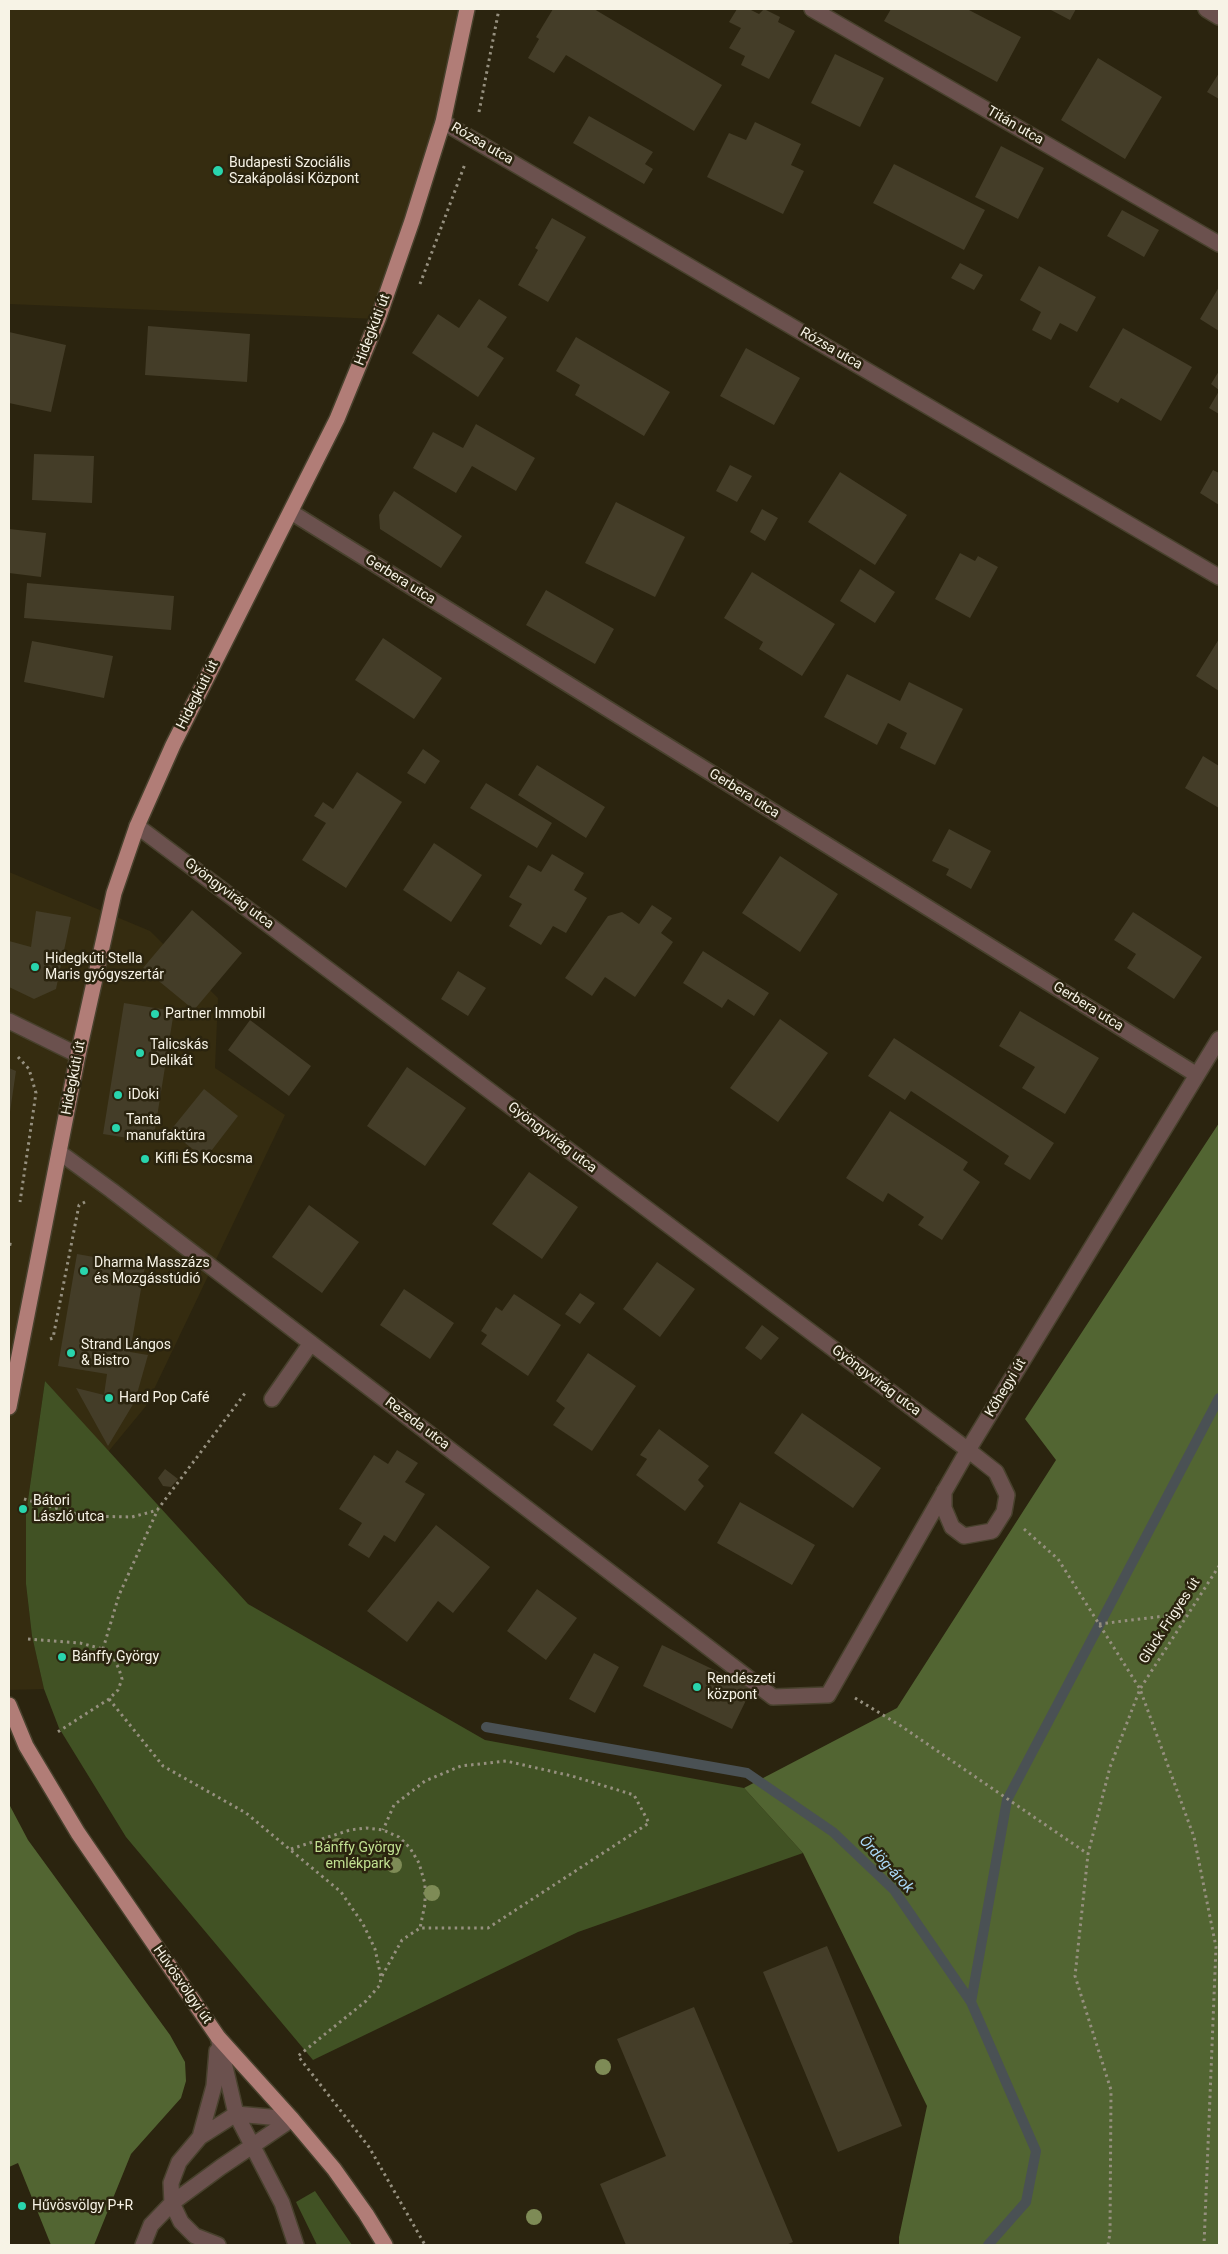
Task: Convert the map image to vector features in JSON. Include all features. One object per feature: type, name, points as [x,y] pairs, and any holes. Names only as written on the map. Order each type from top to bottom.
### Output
[{"type":"main road","name":"Hidegkúti út","points":[[9,1407],[78,1055],[114,893],[137,826],[173,745],[337,419],[378,319],[443,122],[467,9]]},
{"type":"main road","name":"Hűvösvölgyi út","points":[[9,1705],[26,1746],[78,1833],[218,2037],[334,2169],[385,2245]]},
{"type":"street","name":"Titán utca","points":[[812,9],[1219,244]]},
{"type":"street","points":[[1206,9],[1219,17]]},
{"type":"street","name":"Rózsa utca","points":[[443,122],[1219,577]]},
{"type":"street","name":"Gerbera utca","points":[[291,512],[1197,1075]]},
{"type":"street","name":"Gyöngyvirág utca","points":[[137,826],[968,1450]]},
{"type":"street","points":[[9,1021],[78,1055]]},
{"type":"street","name":"Kőhegyi út","points":[[834,1685],[968,1450],[1219,1039]]},
{"type":"street","name":"Rezeda utca","points":[[59,1152],[773,1697],[828,1695],[834,1685]]},
{"type":"street","points":[[272,1399],[311,1343]]},
{"type":"street","points":[[944,1491],[944,1508],[952,1527],[964,1536],[992,1531],[1004,1512],[1007,1496],[996,1472],[968,1450]]},
{"type":"street","points":[[218,2037],[236,2114],[282,2203],[296,2245]]},
{"type":"street","points":[[200,2137],[214,2086],[218,2037]]},
{"type":"street","points":[[218,2245],[195,2236],[181,2222],[172,2203],[171,2183],[179,2162],[200,2137],[236,2114],[292,2119]]},
{"type":"street","points":[[143,2245],[151,2225],[172,2203],[292,2119]]},
{"type":"path","points":[[473,140],[499,9]]},
{"type":"path","points":[[418,290],[460,179]]},
{"type":"path","points":[[12,1052],[29,1069],[36,1093],[20,1208]]},
{"type":"path","points":[[13,1255],[16,1236]]},
{"type":"path","points":[[9,1244],[14,1245]]},
{"type":"path","points":[[103,1649],[120,1594],[158,1510],[252,1384]]},
{"type":"path","points":[[24,1499],[84,1516],[132,1517],[158,1510]]},
{"type":"path","points":[[1004,1512],[1058,1559],[1140,1690],[1194,1837],[1216,1948],[1204,2245]]},
{"type":"path","name":"Glück Frigyes út","points":[[1108,2245],[1110,2233],[1111,2090],[1075,1976],[1088,1854],[1110,1768],[1140,1690],[1219,1566]]},
{"type":"path","points":[[1099,1624],[1189,1613]]},
{"type":"path","points":[[28,1639],[80,1643],[103,1649],[114,1659],[122,1679],[118,1690],[109,1699],[56,1733]]},
{"type":"path","points":[[834,1685],[901,1726],[1088,1854]]},
{"type":"path","points":[[109,1699],[163,1766],[246,1814],[342,1892],[363,1924],[375,1949],[381,1977],[380,1985],[366,2001],[298,2056],[370,2147],[425,2245]]},
{"type":"path","points":[[381,1977],[402,1940],[420,1928],[488,1928],[649,1823],[634,1795],[572,1776],[506,1761],[461,1766],[425,1781],[394,1805],[383,1830]]},
{"type":"path","points":[[291,1850],[350,1830],[366,1828],[383,1830],[399,1837],[410,1848],[419,1863],[425,1884],[425,1904],[420,1928]]},
{"type":"shaded area","name":"Budapesti Szociális Szakápolási Központ","points":[[9,9],[467,9],[378,319],[9,304]]},
{"type":"shaded area","points":[[9,872],[150,931],[218,998],[215,1068],[285,1115],[146,1406],[108,1452],[45,1381],[26,1514],[26,1584],[32,1636],[44,1689],[9,1690]]},
{"type":"green space","points":[[1219,1123],[1219,2245],[899,2245],[899,2237],[927,2106],[803,1853],[744,1788],[897,1708],[1056,1460],[1025,1419]]},
{"type":"green space","name":"Bánffy György emlékpark","points":[[45,1381],[248,1604],[485,1740],[744,1788],[803,1853],[578,1932],[313,2060],[126,1837],[59,1728],[44,1689],[32,1636],[26,1584],[26,1514]]},
{"type":"green space","points":[[9,1804],[28,1840],[170,2035],[185,2062],[186,2081],[181,2098],[131,2154],[94,2245],[51,2245],[18,2163],[9,2167]]},
{"type":"green space","points":[[315,2191],[352,2245],[317,2245],[296,2202]]},
{"type":"building","points":[[553,9],[594,9],[722,85],[694,131],[566,55],[554,73],[528,58],[539,39],[536,37]]},
{"type":"building","points":[[737,9],[749,9],[759,14],[764,9],[780,17],[778,22],[795,31],[769,79],[741,65],[745,56],[729,48],[741,28],[729,22]]},
{"type":"building","points":[[891,9],[967,9],[1021,37],[997,82],[884,21]]},
{"type":"building","points":[[1049,9],[1076,9],[1070,20]]},
{"type":"building","points":[[835,54],[884,78],[860,127],[811,103]]},
{"type":"building","points":[[1098,58],[1162,97],[1125,159],[1061,120]]},
{"type":"building","points":[[1219,73],[1219,99],[1207,92]]},
{"type":"building","points":[[589,116],[653,152],[645,164],[653,169],[644,184],[573,143]]},
{"type":"building","points":[[755,122],[801,144],[791,165],[804,171],[783,214],[707,177],[729,133],[746,140]]},
{"type":"building","points":[[1001,146],[1044,168],[1018,219],[975,197]]},
{"type":"building","points":[[894,164],[985,210],[964,250],[873,203]]},
{"type":"building","points":[[1122,210],[1159,230],[1144,257],[1107,236]]},
{"type":"building","points":[[552,218],[586,237],[548,302],[518,285],[538,250],[535,248]]},
{"type":"building","points":[[960,263],[983,275],[974,290],[951,278]]},
{"type":"building","points":[[1039,266],[1096,297],[1077,332],[1060,323],[1051,340],[1032,330],[1041,312],[1020,300]]},
{"type":"building","points":[[1219,287],[1219,331],[1200,319]]},
{"type":"building","points":[[479,299],[507,317],[487,347],[504,358],[478,397],[412,353],[438,314],[459,328]]},
{"type":"building","points":[[148,326],[250,334],[247,382],[145,375]]},
{"type":"building","points":[[1123,328],[1192,367],[1161,421],[1121,398],[1118,403],[1089,387]]},
{"type":"building","points":[[9,332],[66,345],[51,412],[9,403]]},
{"type":"building","points":[[576,337],[670,392],[644,436],[575,395],[580,385],[556,371]]},
{"type":"building","points":[[746,348],[800,378],[774,425],[720,396]]},
{"type":"building","points":[[1219,371],[1219,390],[1211,384]]},
{"type":"building","points":[[1219,391],[1219,414],[1209,408]]},
{"type":"building","points":[[476,424],[535,458],[516,491],[472,466],[456,493],[413,468],[433,432],[463,448]]},
{"type":"building","points":[[34,454],[94,456],[92,503],[32,500]]},
{"type":"building","points":[[730,465],[752,476],[737,502],[716,491]]},
{"type":"building","points":[[1213,470],[1219,473],[1219,505],[1200,493]]},
{"type":"building","points":[[840,472],[907,515],[875,565],[808,522]]},
{"type":"building","points":[[394,491],[462,536],[441,568],[380,529],[379,515]]},
{"type":"building","points":[[616,502],[685,537],[655,597],[585,563]]},
{"type":"building","points":[[762,509],[778,518],[765,541],[750,532]]},
{"type":"building","points":[[9,529],[46,533],[41,577],[9,573]]},
{"type":"building","points":[[960,553],[975,561],[978,556],[998,567],[970,618],[935,599]]},
{"type":"building","points":[[860,569],[895,592],[875,623],[840,601]]},
{"type":"building","points":[[752,572],[835,624],[802,676],[759,649],[763,642],[724,618]]},
{"type":"building","points":[[27,583],[174,596],[171,630],[24,618]]},
{"type":"building","points":[[546,590],[614,629],[595,664],[526,625]]},
{"type":"building","points":[[383,638],[442,678],[414,719],[355,680]]},
{"type":"building","points":[[1219,639],[1219,691],[1196,676]]},
{"type":"building","points":[[32,641],[113,656],[104,698],[24,682]]},
{"type":"building","points":[[847,674],[900,701],[909,682],[963,709],[935,765],[900,748],[907,733],[888,723],[877,745],[824,717]]},
{"type":"building","points":[[423,749],[440,761],[425,784],[407,773]]},
{"type":"building","points":[[1203,756],[1219,766],[1219,808],[1185,788]]},
{"type":"building","points":[[537,765],[605,807],[586,838],[518,795]]},
{"type":"building","points":[[357,772],[402,802],[346,888],[302,860],[326,823],[314,816],[323,802],[333,809]]},
{"type":"building","points":[[486,783],[552,823],[537,848],[470,808]]},
{"type":"building","points":[[949,829],[991,851],[971,889],[946,875],[949,869],[932,861]]},
{"type":"building","points":[[434,843],[482,875],[451,922],[403,890]]},
{"type":"building","points":[[552,854],[584,873],[574,890],[587,898],[566,933],[553,926],[541,945],[509,926],[522,904],[509,897],[528,865],[541,872]]},
{"type":"building","points":[[780,856],[838,894],[800,952],[742,913]]},
{"type":"building","points":[[652,905],[672,918],[661,933],[673,942],[635,997],[605,977],[592,996],[565,978],[608,916],[622,912],[639,924]]},
{"type":"building","points":[[192,910],[242,953],[194,1010],[143,968]]},
{"type":"building","name":"Hidegkúti Stella Maris gyógyszertár","points":[[36,911],[71,917],[56,989],[34,999],[9,987],[9,941],[31,947]]},
{"type":"building","points":[[1133,912],[1202,957],[1174,999],[1127,968],[1136,954],[1114,940]]},
{"type":"building","points":[[703,951],[769,993],[754,1016],[728,999],[722,1008],[683,983]]},
{"type":"building","points":[[458,971],[486,988],[468,1016],[441,999]]},
{"type":"building","points":[[124,1003],[174,1011],[153,1142],[103,1134]]},
{"type":"building","points":[[1020,1011],[1099,1058],[1065,1114],[1022,1088],[1035,1067],[999,1046]]},
{"type":"building","points":[[780,1019],[828,1053],[778,1122],[730,1088]]},
{"type":"building","points":[[250,1020],[311,1066],[289,1096],[228,1050]]},
{"type":"building","points":[[894,1038],[1054,1143],[1030,1180],[1004,1164],[1009,1156],[911,1091],[905,1100],[868,1076]]},
{"type":"building","points":[[407,1067],[466,1108],[425,1166],[367,1126]]},
{"type":"building","points":[[9,1068],[16,1071],[10,1112],[9,1112]]},
{"type":"building","points":[[204,1089],[238,1116],[205,1159],[170,1131]]},
{"type":"building","points":[[890,1111],[968,1162],[963,1170],[980,1182],[942,1240],[918,1225],[924,1217],[888,1193],[883,1202],[846,1178]]},
{"type":"building","points":[[529,1172],[578,1207],[542,1259],[492,1224]]},
{"type":"building","points":[[309,1205],[359,1242],[322,1293],[272,1257]]},
{"type":"building","points":[[77,1254],[145,1266],[130,1352],[148,1355],[135,1401],[108,1446],[76,1388],[104,1395],[107,1374],[58,1366]]},
{"type":"building","points":[[657,1262],[695,1289],[660,1337],[623,1309]]},
{"type":"building","points":[[404,1289],[454,1323],[430,1359],[380,1325]]},
{"type":"building","points":[[580,1293],[595,1303],[580,1324],[565,1314]]},
{"type":"building","points":[[514,1294],[561,1325],[528,1376],[481,1344],[487,1335],[481,1331],[496,1307],[502,1311]]},
{"type":"building","points":[[762,1325],[779,1338],[761,1360],[745,1348]]},
{"type":"building","points":[[588,1353],[636,1386],[592,1451],[553,1425],[565,1408],[556,1401]]},
{"type":"building","points":[[802,1413],[881,1468],[853,1508],[774,1453]]},
{"type":"building","points":[[659,1429],[709,1466],[698,1480],[704,1486],[685,1511],[636,1475],[647,1459],[640,1455]]},
{"type":"building","points":[[397,1450],[418,1463],[405,1482],[425,1494],[395,1542],[384,1535],[369,1558],[348,1545],[362,1523],[339,1509],[374,1455],[388,1464]]},
{"type":"building","points":[[165,1469],[178,1479],[171,1487],[163,1486],[158,1478]]},
{"type":"building","points":[[740,1502],[815,1545],[792,1585],[717,1543]]},
{"type":"building","points":[[436,1525],[490,1567],[453,1613],[438,1601],[407,1642],[367,1611]]},
{"type":"building","points":[[537,1589],[577,1618],[546,1660],[507,1631]]},
{"type":"building","name":"Rendészeti központ","points":[[662,1645],[752,1688],[732,1729],[643,1686]]},
{"type":"building","points":[[594,1653],[619,1667],[595,1713],[569,1699]]},
{"type":"building","points":[[827,1946],[902,2126],[838,2152],[763,1972]]},
{"type":"building","points":[[694,2007],[793,2242],[786,2245],[626,2245],[600,2184],[666,2156],[617,2039]]},
{"type":"waterway","points":[[971,2002],[1007,1800],[1219,1398]]},
{"type":"waterway","name":"Ördög-árok","points":[[486,1727],[747,1773],[833,1832],[894,1890],[971,2002],[1036,2151],[1026,2202],[988,2245]]},
{"type":"place","name":"Budapesti Szociális Szakápolási Központ","points":[[218,171]]},
{"type":"place","name":"Hidegkúti Stella Maris gyógyszertár","points":[[35,967]]},
{"type":"place","name":"Partner Immobil","points":[[155,1014]]},
{"type":"place","name":"Talicskás Delikát","points":[[140,1053]]},
{"type":"place","name":"iDoki","points":[[118,1095]]},
{"type":"place","name":"Tanta manufaktúra","points":[[116,1128]]},
{"type":"place","name":"Kifli ÉS Kocsma","points":[[145,1159]]},
{"type":"place","name":"Dharma Masszázs és Mozgásstúdió","points":[[84,1271]]},
{"type":"place","name":"Strand Lángos & Bistro","points":[[71,1353]]},
{"type":"place","name":"Hard Pop Café","points":[[109,1398]]},
{"type":"place","name":"Bátori László utca","points":[[23,1509]]},
{"type":"place","name":"Bánffy György","points":[[62,1657]]},
{"type":"place","name":"Rendészeti központ","points":[[697,1687]]},
{"type":"place","name":"Hűvösvölgy P+R","points":[[22,2206]]}]
